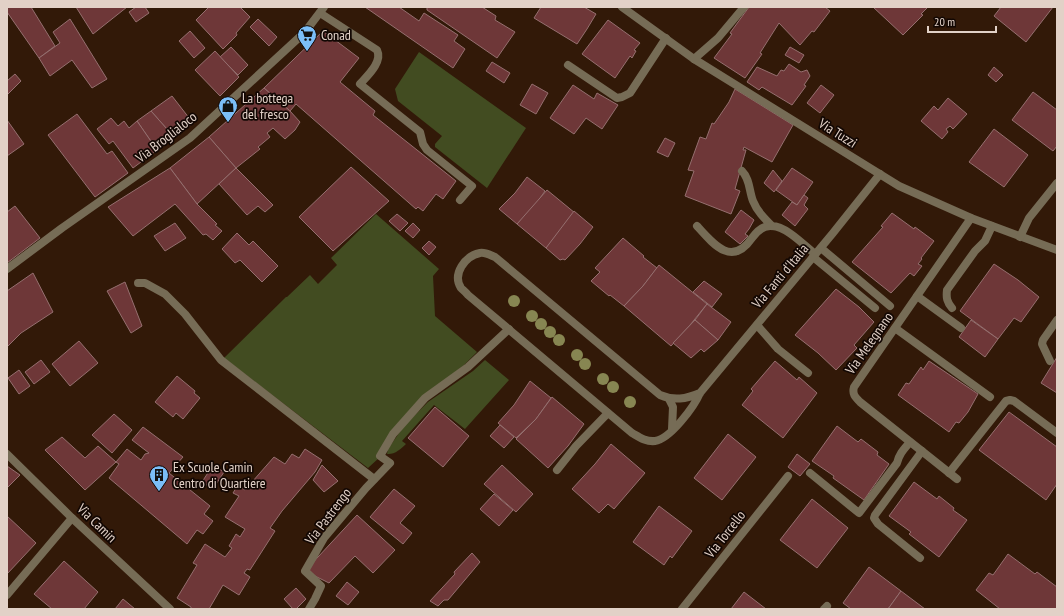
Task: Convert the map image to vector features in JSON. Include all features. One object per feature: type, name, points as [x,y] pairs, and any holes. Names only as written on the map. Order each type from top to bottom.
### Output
[{"type":"street","name":"Via Tuzzi","points":[[622,7],[694,59],[899,186],[971,218],[1057,250]]},
{"type":"street","points":[[694,59],[718,38],[744,7]]},
{"type":"street","points":[[322,10],[376,50],[378,54],[376,64],[360,84],[420,132],[423,144],[427,150],[472,186],[460,200]]},
{"type":"street","name":"Via Broglialoco","points":[[7,269],[62,228],[190,138],[306,32],[322,10]]},
{"type":"street","points":[[568,65],[616,98],[622,97],[630,93],[666,38]]},
{"type":"street","points":[[742,171],[746,176],[756,208],[766,220],[772,226],[787,232],[875,308]]},
{"type":"street","name":"Via Fanti d'Italia","points":[[669,399],[660,395],[495,257],[487,253],[480,253],[470,257],[462,265],[458,273],[461,288],[632,433],[644,440],[656,441],[664,437],[672,430],[696,403],[700,393],[821,248],[880,174]]},
{"type":"street","points":[[1020,237],[1029,218],[1057,183]]},
{"type":"street","name":"Via Melegnano","points":[[957,479],[860,402],[854,396],[853,392],[854,387],[971,218]]},
{"type":"street","points":[[697,226],[717,246],[728,253],[736,252],[742,249],[753,238],[756,232],[764,227],[772,226]]},
{"type":"street","points":[[952,308],[946,297],[947,290],[975,251],[985,241],[992,226]]},
{"type":"street","points":[[821,248],[890,306]]},
{"type":"street","points":[[138,283],[145,283],[165,294],[185,314],[221,360],[374,479]]},
{"type":"street","points":[[917,296],[961,328]]},
{"type":"street","points":[[1050,361],[1042,344],[1043,340],[1057,320]]},
{"type":"street","points":[[756,325],[778,349],[808,373]]},
{"type":"street","points":[[895,328],[990,397]]},
{"type":"street","name":"Via Pastrengo","points":[[309,609],[316,599],[321,586],[305,571],[324,538],[374,479],[390,463],[380,456],[393,434],[425,398],[468,368],[509,329]]},
{"type":"street","points":[[672,430],[673,407],[669,399],[686,399],[700,393]]},
{"type":"street","points":[[949,473],[1006,401],[1014,401],[1057,433]]},
{"type":"street","points":[[557,470],[576,446],[608,413]]},
{"type":"street","points":[[810,473],[859,513],[897,463],[898,457],[910,442]]},
{"type":"street","points":[[920,558],[878,524],[874,518],[922,451]]},
{"type":"street","name":"Via Camin","points":[[7,454],[72,518],[170,609]]},
{"type":"street","name":"Via Torcello","points":[[682,609],[788,476]]},
{"type":"street","points":[[7,595],[72,518]]},
{"type":"green space","points":[[419,52],[526,128],[487,188],[435,147],[435,144],[442,136],[398,101],[395,89]]},
{"type":"green space","points":[[376,214],[439,269],[433,276],[435,316],[477,352],[463,366],[419,400],[380,457],[368,468],[224,358],[310,275],[318,284],[337,265],[331,258]]},
{"type":"green space","points":[[485,360],[509,380],[465,429],[434,405],[402,441],[406,444],[395,453],[387,454],[388,449],[404,426],[428,402],[473,371]]},
{"type":"building","points":[[7,7],[31,7],[55,46],[39,58],[7,12]]},
{"type":"building","points":[[76,7],[127,7],[93,34]]},
{"type":"building","points":[[136,7],[145,7],[149,13],[136,22],[129,12]]},
{"type":"building","points":[[209,7],[240,7],[250,17],[236,33],[237,35],[223,49],[196,20]]},
{"type":"building","points":[[365,7],[399,7],[419,21],[424,13],[458,35],[454,41],[465,49],[453,68]]},
{"type":"building","points":[[427,7],[482,7],[496,16],[495,20],[515,32],[497,58],[427,10]]},
{"type":"building","points":[[541,7],[584,7],[596,14],[577,44],[534,18]]},
{"type":"building","points":[[749,7],[825,7],[830,11],[814,32],[812,31],[800,45],[779,23],[760,53],[762,54],[745,78],[714,58],[732,34],[730,33]]},
{"type":"building","points":[[873,7],[928,7],[921,14],[923,15],[903,35]]},
{"type":"building","points":[[1001,7],[1053,7],[1026,42],[994,16]]},
{"type":"building","points":[[70,19],[107,79],[92,88],[72,60],[50,76],[39,58],[60,43],[53,32]]},
{"type":"building","points":[[258,19],[277,37],[269,46],[250,27]]},
{"type":"building","points":[[608,20],[640,43],[634,50],[636,51],[632,58],[630,56],[615,78],[582,54]]},
{"type":"building","points":[[190,31],[205,48],[194,58],[179,41]]},
{"type":"building","points":[[323,31],[359,58],[340,82],[375,111],[373,115],[456,181],[443,199],[436,194],[423,211],[418,207],[416,209],[296,104],[290,111],[264,88]]},
{"type":"building","points":[[231,47],[248,65],[238,75],[220,57]]},
{"type":"building","points":[[790,47],[804,55],[799,63],[785,55]]},
{"type":"building","points":[[215,51],[239,77],[220,96],[195,70]]},
{"type":"building","points":[[492,62],[510,73],[504,83],[486,71]]},
{"type":"building","points":[[789,64],[801,72],[807,70],[810,76],[804,85],[806,86],[792,105],[762,87],[759,90],[747,82],[757,67],[777,76],[781,70],[784,71]]},
{"type":"building","points":[[994,67],[1003,75],[996,82],[988,75]]},
{"type":"building","points":[[15,74],[21,81],[7,95],[7,81]]},
{"type":"building","points":[[532,84],[548,93],[536,114],[520,105]]},
{"type":"building","points":[[573,85],[594,99],[597,93],[618,105],[602,129],[586,118],[574,134],[550,118]]},
{"type":"building","points":[[821,85],[834,95],[820,113],[807,103]]},
{"type":"building","points":[[264,88],[300,122],[295,130],[285,139],[273,128],[267,133],[270,137],[258,147],[260,149],[236,168],[209,137]]},
{"type":"building","points":[[735,89],[793,125],[772,162],[744,147],[743,150],[746,150],[735,189],[740,191],[731,214],[685,196],[694,171],[688,170],[700,137],[706,139],[712,123],[714,124],[729,102]]},
{"type":"building","points":[[1033,92],[1057,110],[1057,146],[1053,151],[1012,120]]},
{"type":"building","points":[[172,96],[193,123],[174,137],[151,111]]},
{"type":"building","points":[[948,98],[967,114],[953,129],[950,126],[946,129],[948,132],[942,139],[921,121],[934,106],[938,110]]},
{"type":"building","points":[[151,111],[174,137],[157,150],[137,121]]},
{"type":"building","points":[[77,114],[107,154],[112,151],[128,173],[95,197],[48,135]]},
{"type":"building","points":[[111,118],[118,126],[124,121],[129,128],[137,121],[157,150],[133,168],[113,141],[109,144],[97,129]]},
{"type":"building","points":[[7,120],[24,144],[7,156]]},
{"type":"building","points":[[994,129],[1028,155],[1004,187],[969,162]]},
{"type":"building","points":[[209,137],[236,168],[197,204],[170,168]]},
{"type":"building","points":[[665,138],[675,143],[668,157],[657,152]]},
{"type":"building","points":[[351,167],[389,201],[333,251],[299,217]]},
{"type":"building","points":[[170,168],[197,204],[222,231],[213,240],[206,234],[203,235],[175,204],[133,236],[108,207]]},
{"type":"building","points":[[236,168],[273,205],[265,212],[258,206],[247,215],[219,184]]},
{"type":"building","points":[[792,168],[813,182],[797,205],[776,190]]},
{"type":"building","points":[[773,170],[782,181],[774,192],[764,183]]},
{"type":"building","points":[[527,177],[545,191],[534,207],[517,224],[499,209],[515,193]]},
{"type":"building","points":[[547,190],[575,213],[563,231],[546,248],[517,224]]},
{"type":"building","points":[[804,195],[808,198],[804,205],[808,209],[795,226],[782,215],[792,202],[797,205]]},
{"type":"building","points":[[15,206],[40,238],[7,263],[7,212]]},
{"type":"building","points":[[741,210],[754,220],[745,234],[748,236],[740,244],[725,232]]},
{"type":"building","points":[[574,211],[593,227],[565,260],[560,260],[546,248]]},
{"type":"building","points":[[892,213],[934,241],[921,258],[922,259],[918,264],[922,266],[914,276],[910,273],[891,293],[852,262],[883,227],[881,226]]},
{"type":"building","points":[[397,214],[408,223],[400,231],[389,221]]},
{"type":"building","points":[[175,223],[186,238],[165,251],[154,236]]},
{"type":"building","points":[[413,223],[420,230],[413,238],[405,231]]},
{"type":"building","points":[[237,233],[249,245],[253,241],[278,266],[262,282],[240,260],[235,263],[222,249]]},
{"type":"building","points":[[623,238],[657,268],[643,286],[624,306],[591,281],[600,272],[595,268]]},
{"type":"building","points":[[429,241],[436,247],[429,255],[422,248]]},
{"type":"building","points":[[994,264],[1018,280],[1039,297],[1021,322],[1014,318],[998,339],[960,311]]},
{"type":"building","points":[[659,265],[707,304],[671,346],[624,306],[643,286]]},
{"type":"building","points":[[33,273],[53,312],[21,333],[7,347],[7,291]]},
{"type":"building","points":[[704,281],[722,294],[712,307],[693,292]]},
{"type":"building","points":[[125,282],[142,326],[131,333],[107,291]]},
{"type":"building","points":[[836,289],[859,307],[874,322],[854,345],[857,348],[836,370],[818,353],[795,335]]},
{"type":"building","points":[[707,304],[731,322],[718,340],[695,320]]},
{"type":"building","points":[[695,320],[718,340],[704,352],[701,349],[691,358],[673,343]]},
{"type":"building","points":[[971,320],[998,339],[985,357],[959,337]]},
{"type":"building","points":[[79,341],[98,363],[70,386],[52,364]]},
{"type":"building","points":[[1057,357],[1057,393],[1041,383]]},
{"type":"building","points":[[41,360],[50,372],[34,384],[25,372]]},
{"type":"building","points":[[775,361],[797,380],[799,377],[817,393],[783,438],[742,405],[753,391],[751,389]]},
{"type":"building","points":[[929,361],[978,394],[968,412],[959,423],[956,422],[949,432],[898,395],[906,383],[909,384],[921,367],[923,370]]},
{"type":"building","points":[[19,370],[30,386],[19,394],[8,378]]},
{"type":"building","points":[[177,376],[195,391],[194,393],[200,398],[183,419],[176,413],[173,417],[155,402]]},
{"type":"building","points":[[530,381],[551,398],[536,419],[516,438],[498,423],[514,405]]},
{"type":"building","points":[[552,397],[584,424],[568,446],[548,468],[516,439],[536,419]]},
{"type":"building","points":[[435,407],[469,436],[443,467],[408,438]]},
{"type":"building","points":[[1009,412],[1057,447],[1057,484],[1046,500],[979,450]]},
{"type":"building","points":[[114,414],[132,430],[112,453],[92,435]]},
{"type":"building","points":[[500,425],[514,437],[504,448],[490,436]]},
{"type":"building","points":[[837,426],[858,442],[861,439],[878,452],[877,455],[889,464],[864,500],[833,478],[834,476],[812,461]]},
{"type":"building","name":"Ex Scuole Camin Centro di Quartiere","points":[[143,427],[183,457],[169,473],[210,506],[204,514],[213,521],[203,534],[197,530],[187,544],[109,478],[119,464],[116,462],[127,449],[141,460],[145,454],[149,453],[132,440]]},
{"type":"building","points":[[728,434],[756,457],[722,500],[694,478]]},
{"type":"building","points":[[62,437],[85,458],[98,446],[116,462],[85,490],[45,450]]},
{"type":"building","points":[[611,444],[645,473],[614,509],[608,504],[599,513],[572,489]]},
{"type":"building","points":[[305,449],[322,460],[315,472],[282,511],[270,528],[275,531],[250,570],[247,569],[244,573],[250,577],[239,595],[223,585],[209,609],[191,609],[191,607],[177,598],[197,565],[193,563],[205,544],[225,557],[232,548],[229,546],[236,534],[240,537],[245,529],[225,517],[239,496],[233,493],[238,485],[245,490],[250,481],[252,482],[274,457],[285,464],[292,454],[299,458]]},
{"type":"building","points":[[797,454],[810,464],[800,476],[788,467]]},
{"type":"building","points":[[213,465],[224,472],[213,489],[202,482]]},
{"type":"building","points":[[322,465],[338,481],[324,492],[313,480]]},
{"type":"building","points":[[502,465],[533,494],[516,512],[484,484]]},
{"type":"building","points":[[7,466],[20,475],[7,488]]},
{"type":"building","points":[[914,482],[937,499],[939,496],[954,508],[953,510],[967,520],[939,557],[909,534],[911,532],[889,516]]},
{"type":"building","points":[[394,489],[415,506],[400,523],[412,533],[403,544],[370,517]]},
{"type":"building","points":[[494,494],[513,510],[499,526],[480,509]]},
{"type":"building","points":[[812,499],[848,528],[817,568],[780,540]]},
{"type":"building","points":[[659,506],[692,531],[672,558],[670,556],[664,565],[633,542]]},
{"type":"building","points":[[357,515],[395,550],[373,573],[355,556],[329,583],[305,571]]},
{"type":"building","points":[[7,516],[36,543],[7,574]]},
{"type":"building","points":[[472,553],[480,562],[448,600],[444,600],[438,606],[430,601],[455,574],[454,572]]},
{"type":"building","points":[[1008,554],[1035,574],[1037,572],[1057,587],[1057,609],[1000,609],[976,590],[989,573],[993,575]]},
{"type":"building","points":[[64,561],[98,592],[84,609],[52,609],[34,594]]},
{"type":"building","points":[[869,567],[901,591],[888,609],[851,609],[843,603]]},
{"type":"building","points":[[347,582],[359,592],[348,605],[336,596]]},
{"type":"building","points":[[296,588],[306,599],[296,609],[293,609],[284,599]]},
{"type":"building","points":[[901,591],[925,609],[888,609]]},
{"type":"building","points":[[744,592],[766,609],[731,609]]},
{"type":"building","points":[[123,599],[135,609],[115,609]]},
{"type":"place","name":"Conad","points":[[307,52]]},
{"type":"place","name":"La bottega del fresco","points":[[228,123]]},
{"type":"place","name":"Ex Scuole Camin Centro di Quartiere","points":[[159,492]]}]
